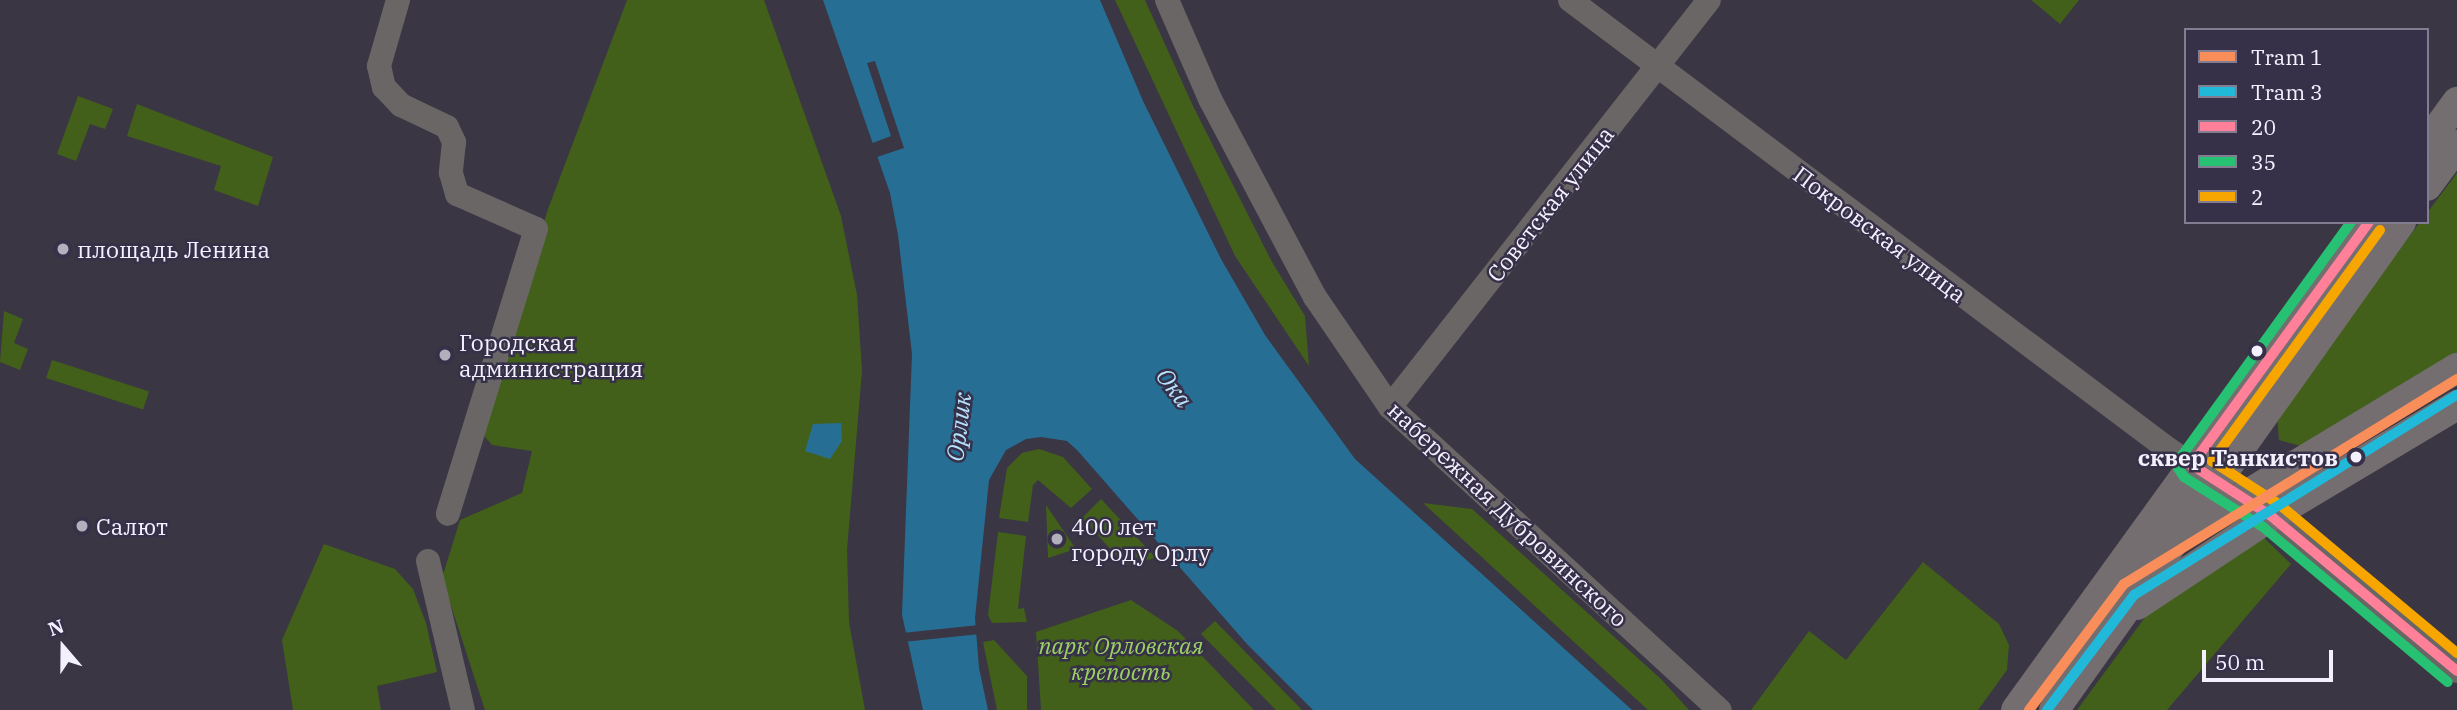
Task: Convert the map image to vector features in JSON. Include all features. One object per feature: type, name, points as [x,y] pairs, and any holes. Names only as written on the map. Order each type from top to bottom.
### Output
[{"type":"main road","points":[[2429,140],[2457,102]]},
{"type":"main road","points":[[2429,183],[2457,145]]},
{"type":"main road","points":[[2054,710],[2175,538],[2203,472],[2368,224]]},
{"type":"main road","points":[[2017,710],[2105,587],[2203,472],[2399,224]]},
{"type":"main road","points":[[2105,587],[2240,497],[2457,368]]},
{"type":"main road","points":[[2123,614],[2271,516],[2457,405]]},
{"type":"street","points":[[398,0],[379,66],[384,87],[401,105],[447,127],[454,142],[451,173],[457,194],[536,229],[448,514]]},
{"type":"street","name":"набережная Дубровинского","points":[[1167,0],[1220,120],[1315,298],[1390,407],[1720,710]]},
{"type":"street","name":"Покровская улица","points":[[1570,0],[2203,472],[2271,516],[2457,671]]},
{"type":"street","name":"Советская улица","points":[[1390,407],[1709,0]]},
{"type":"street","points":[[428,561],[461,704]]},
{"type":"green space","points":[[627,0],[764,0],[841,216],[857,295],[862,371],[847,550],[849,622],[865,710],[485,710],[442,578],[460,520],[522,493],[532,451],[492,445],[479,430],[548,209]]},
{"type":"green space","points":[[1115,0],[1145,0],[1193,106],[1272,262],[1305,316],[1309,366],[1235,256]]},
{"type":"green space","points":[[2031,0],[2079,0],[2060,24]]},
{"type":"green space","points":[[78,96],[113,109],[105,129],[90,124],[76,161],[57,154]]},
{"type":"green space","points":[[137,104],[273,157],[258,206],[214,190],[221,166],[127,136]]},
{"type":"green space","name":"сквер Танкистов","points":[[2457,173],[2457,353],[2305,447],[2279,440],[2277,415],[2419,224],[2429,224],[2429,210]]},
{"type":"green space","points":[[4,311],[23,319],[14,343],[28,349],[20,370],[0,362]]},
{"type":"green space","points":[[52,360],[149,392],[143,410],[46,378]]},
{"type":"green space","points":[[1039,449],[1063,457],[1092,489],[1071,508],[1038,480],[1033,485],[1028,522],[999,518],[1007,468],[1022,453]]},
{"type":"green space","points":[[1101,499],[1156,558],[1125,565],[1082,518]]},
{"type":"green space","points":[[1423,503],[1472,509],[1661,679],[1689,710],[1648,710]]},
{"type":"green space","points":[[1046,505],[1076,549],[1048,558]]},
{"type":"green space","points":[[998,532],[1026,536],[1018,609],[1024,608],[1027,622],[992,623],[988,615]]},
{"type":"green space","points":[[2263,537],[2291,564],[2167,710],[2077,710],[2146,616]]},
{"type":"green space","points":[[324,544],[395,569],[413,589],[426,623],[437,672],[377,686],[381,710],[293,710],[282,640]]},
{"type":"green space","points":[[1923,562],[1999,624],[2009,645],[2007,670],[1978,710],[1751,710],[1809,631],[1846,660]]},
{"type":"green space","name":"парк Орловская крепость","points":[[1131,600],[1178,631],[1254,710],[1041,710],[1036,632]]},
{"type":"green space","points":[[1215,621],[1302,710],[1276,710],[1201,634]]},
{"type":"green space","points":[[994,640],[1027,676],[1027,710],[997,710],[983,642]]},
{"type":"water","points":[[823,0],[1100,0],[1143,101],[1221,259],[1265,335],[1355,459],[1632,710],[1313,710],[1247,644],[1077,450],[1067,441],[1041,437],[1026,439],[1006,450],[989,480],[975,618],[979,668],[988,710],[923,710],[902,615],[912,354],[898,235],[890,193]]},
{"type":"water","points":[[841,423],[842,441],[830,459],[805,451],[813,424]]},
{"type":"pier","points":[[875,61],[904,148],[874,158],[870,144],[891,136],[867,63]]},
{"type":"pier","points":[[979,625],[980,634],[905,642],[904,633]]},
{"type":"tram line","name":"1","points":[[2029,710],[2124,584],[2457,379]]},
{"type":"tram line","name":"3","points":[[2047,710],[2134,595],[2457,395]]},
{"type":"transit line","name":"35","points":[[2350,224],[2181,457],[2178,468],[2184,477],[2263,527],[2448,682]]},
{"type":"transit line","name":"20","points":[[2368,224],[2192,465],[2271,516],[2457,671]]},
{"type":"transit line","name":"2","points":[[2380,230],[2212,461],[2280,505],[2457,653]]},
{"type":"place","name":"площадь Ленина","points":[[63,249]]},
{"type":"place","name":"Городская администрация","points":[[445,355]]},
{"type":"place","name":"сквер Танкистов","points":[[2356,457]]},
{"type":"place","name":"Салют","points":[[82,526]]},
{"type":"place","name":"400 лет городу Орлу","points":[[1057,539]]},
{"type":"water label","name":"Ока","points":[[1174,388]]},
{"type":"water label","name":"Орлик","points":[[959,427]]}]
